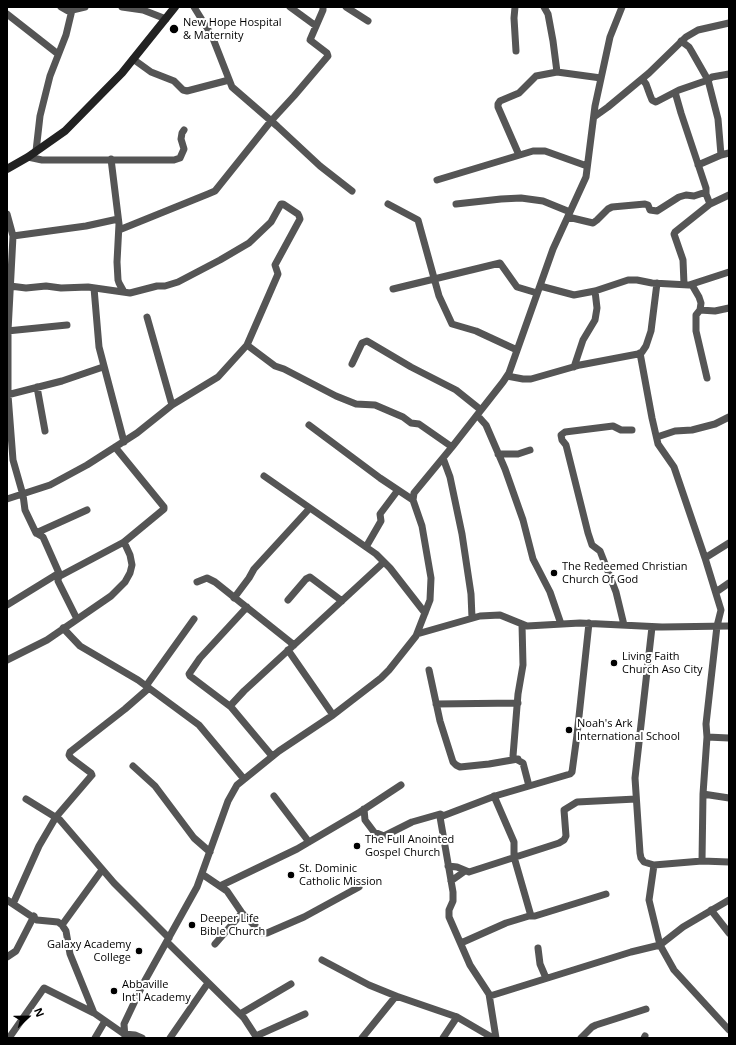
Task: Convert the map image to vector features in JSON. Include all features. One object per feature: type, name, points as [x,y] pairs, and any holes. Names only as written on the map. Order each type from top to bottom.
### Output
[{"type":"street","points":[[61,7],[68,11],[85,7]]},
{"type":"street","points":[[122,7],[143,10],[166,19]]},
{"type":"street","points":[[7,169],[28,157],[65,131],[134,59],[175,7]]},
{"type":"street","points":[[194,7],[212,36],[232,87],[271,120],[320,166],[352,191]]},
{"type":"street","points":[[290,7],[316,26]]},
{"type":"street","points":[[119,230],[215,191],[271,120],[294,96],[328,56],[327,53],[310,42],[323,7]]},
{"type":"street","points":[[515,7],[514,18],[516,51]]},
{"type":"street","points":[[544,7],[548,14],[557,72]]},
{"type":"street","points":[[124,1036],[124,1024],[143,984],[198,887],[228,801],[237,785],[272,756],[334,715],[389,670],[417,634],[430,600],[431,578],[422,526],[413,500],[414,493],[507,376],[553,249],[586,178],[601,78],[610,37],[622,7]]},
{"type":"street","points":[[348,8],[368,21]]},
{"type":"street","points":[[36,151],[40,116],[50,76],[66,35],[72,10]]},
{"type":"street","points":[[7,14],[58,54]]},
{"type":"street","points":[[594,117],[642,79],[686,36],[698,30],[729,23]]},
{"type":"street","points":[[681,42],[692,52],[708,80],[718,119],[721,155]]},
{"type":"street","points":[[134,59],[151,72],[174,81],[183,90],[187,91],[229,80]]},
{"type":"street","points":[[519,154],[498,107],[500,101],[519,93],[536,76],[557,72],[601,78]]},
{"type":"street","points":[[642,79],[654,101],[660,100],[675,92],[712,78],[729,74]]},
{"type":"street","points":[[675,92],[710,204]]},
{"type":"street","points":[[28,157],[42,160],[174,160],[180,158],[184,150],[181,139],[184,130]]},
{"type":"street","points":[[438,180],[519,154],[533,151],[545,151],[587,166]]},
{"type":"street","points":[[698,165],[729,153]]},
{"type":"street","points":[[111,159],[119,230],[118,280],[124,292]]},
{"type":"street","points":[[456,204],[521,198],[542,201],[569,215],[593,222],[612,207],[647,204],[650,210],[657,211],[679,197],[686,195],[694,196],[706,192]]},
{"type":"street","points":[[684,284],[683,260],[674,234],[676,230],[710,204],[729,195]]},
{"type":"street","points":[[7,499],[50,485],[87,465],[137,433],[172,405],[218,377],[247,345],[278,274],[275,265],[300,218],[298,214],[283,204],[280,206],[271,222],[249,243],[178,282],[165,286],[135,292],[124,292],[94,288],[61,288],[46,286],[26,288],[10,286]]},
{"type":"street","points":[[388,204],[418,220],[439,296],[452,324],[476,331],[517,350]]},
{"type":"street","points":[[7,214],[13,236],[9,273],[10,286],[7,331],[10,460],[23,494],[25,510],[36,533],[43,537],[60,574],[58,581],[77,619]]},
{"type":"street","points":[[13,236],[86,226],[118,219]]},
{"type":"street","points":[[393,290],[500,263],[517,287],[537,293]]},
{"type":"street","points":[[540,286],[574,295],[595,291],[628,280],[692,284],[729,272]]},
{"type":"street","points":[[507,376],[531,379],[574,367],[640,353],[646,346],[650,331],[657,283]]},
{"type":"street","points":[[692,284],[701,303],[700,310],[696,315],[696,331],[706,378]]},
{"type":"street","points":[[94,288],[98,347],[124,442]]},
{"type":"street","points":[[574,367],[583,340],[595,320],[597,308],[595,291]]},
{"type":"street","points":[[700,310],[715,311],[729,308]]},
{"type":"street","points":[[147,317],[172,405]]},
{"type":"street","points":[[7,331],[67,325]]},
{"type":"street","points":[[352,364],[362,343],[367,340],[410,367],[456,390],[479,412],[486,424],[523,520],[533,559],[550,592],[561,624]]},
{"type":"street","points":[[247,345],[275,366],[284,369],[336,396],[356,404],[375,405],[402,416],[411,423],[420,424],[452,447]]},
{"type":"street","points":[[640,353],[658,444],[674,467],[721,610],[717,626],[706,724],[707,737],[703,794],[702,861]]},
{"type":"street","points":[[8,395],[62,381],[103,367]]},
{"type":"street","points":[[37,387],[45,431]]},
{"type":"street","points":[[656,437],[675,431],[692,430],[728,421]]},
{"type":"street","points":[[309,425],[413,500]]},
{"type":"street","points":[[624,625],[616,592],[600,551],[592,545],[588,533],[566,446],[561,435],[564,432],[613,426],[621,430],[632,430]]},
{"type":"street","points":[[7,605],[60,574],[124,542],[165,508],[115,447]]},
{"type":"street","points":[[498,454],[518,454],[530,450]]},
{"type":"street","points":[[443,458],[450,477],[462,534],[471,594],[472,618]]},
{"type":"street","points":[[264,476],[376,554],[390,568],[425,613]]},
{"type":"street","points":[[366,548],[381,521],[380,514],[398,490]]},
{"type":"street","points":[[234,598],[254,569],[310,509]]},
{"type":"street","points":[[36,533],[87,510]]},
{"type":"street","points":[[7,660],[47,640],[111,596],[125,582],[132,565],[124,542]]},
{"type":"street","points":[[705,558],[729,543]]},
{"type":"street","points":[[230,706],[291,647],[384,562]]},
{"type":"street","points":[[288,600],[310,577],[342,601]]},
{"type":"street","points":[[197,582],[207,578],[215,582],[247,607],[291,647],[334,715]]},
{"type":"street","points":[[716,592],[729,583]]},
{"type":"street","points":[[247,607],[200,658],[189,674],[230,706],[272,756]]},
{"type":"street","points":[[417,634],[480,616],[500,615],[527,626],[589,623],[652,627],[729,626]]},
{"type":"street","points":[[94,1013],[70,954],[66,931],[62,925],[58,922],[41,921],[10,902],[56,817],[92,775],[71,758],[69,755],[70,752],[125,709],[147,687],[171,650],[194,619]]},
{"type":"street","points":[[364,810],[365,820],[374,832],[384,836],[412,822],[440,814],[442,815],[494,796],[570,774],[572,772],[589,623]]},
{"type":"street","points":[[522,624],[523,665],[513,756],[523,763],[528,786]]},
{"type":"street","points":[[652,627],[636,778],[640,853],[644,862],[654,865],[702,861],[729,862]]},
{"type":"street","points":[[63,628],[80,646],[147,687],[204,730],[244,779]]},
{"type":"street","points":[[429,670],[440,721],[453,762],[456,765],[460,767],[482,765],[518,759]]},
{"type":"street","points":[[436,704],[518,703]]},
{"type":"street","points":[[707,737],[729,738]]},
{"type":"street","points":[[133,766],[155,786],[194,838],[210,852]]},
{"type":"street","points":[[220,886],[309,842],[364,810],[401,785]]},
{"type":"street","points":[[703,794],[729,798]]},
{"type":"street","points":[[274,796],[309,842]]},
{"type":"street","points":[[494,796],[514,842],[514,857],[531,916]]},
{"type":"street","points":[[26,799],[60,820],[114,884],[208,983],[240,1014],[254,1036],[305,1014]]},
{"type":"street","points":[[448,866],[457,867],[469,872],[559,843],[564,840],[566,836],[564,810],[577,802],[636,799]]},
{"type":"street","points":[[442,815],[440,820],[453,901],[449,910],[449,917],[470,965],[490,996],[496,1038]]},
{"type":"street","points":[[654,865],[649,900],[660,945],[674,970],[729,1030]]},
{"type":"street","points":[[62,925],[102,870]]},
{"type":"street","points":[[451,881],[465,871]]},
{"type":"street","points":[[202,874],[227,891],[242,913],[262,933],[268,933],[304,917],[359,887]]},
{"type":"street","points":[[461,943],[506,923],[535,916],[606,894]]},
{"type":"street","points":[[490,996],[631,952],[660,945],[683,927],[729,900]]},
{"type":"street","points":[[711,910],[729,933]]},
{"type":"street","points":[[215,944],[242,913]]},
{"type":"street","points":[[7,957],[16,951],[34,916]]},
{"type":"street","points":[[538,948],[540,964],[546,978]]},
{"type":"street","points":[[322,960],[369,985],[458,1018],[493,1038]]},
{"type":"street","points":[[170,1038],[208,983]]},
{"type":"street","points":[[240,1014],[291,984]]},
{"type":"street","points":[[9,1038],[44,988],[94,1013],[124,1036],[135,1035],[142,1038]]},
{"type":"street","points":[[362,1038],[396,996]]},
{"type":"street","points":[[581,1038],[596,1025],[646,1009]]},
{"type":"street","points":[[444,1038],[458,1018]]},
{"type":"street","points":[[95,1038],[105,1021]]},
{"type":"place","name":"New Hope Hospital & Maternity","points":[[174,29]]},
{"type":"place","name":"The Redeemed Christian Church Of God","points":[[554,573]]},
{"type":"place","name":"Living Faith Church Aso City","points":[[614,663]]},
{"type":"place","name":"Noah's Ark International School","points":[[569,730]]},
{"type":"place","name":"The Full Anointed Gospel Church","points":[[357,846]]},
{"type":"place","name":"St. Dominic Catholic Mission","points":[[291,875]]},
{"type":"place","name":"Deeper Life Bible Church","points":[[192,925]]},
{"type":"place","name":"Galaxy Academy College","points":[[139,951]]},
{"type":"place","name":"Abbaville Int'l Academy","points":[[114,991]]}]
